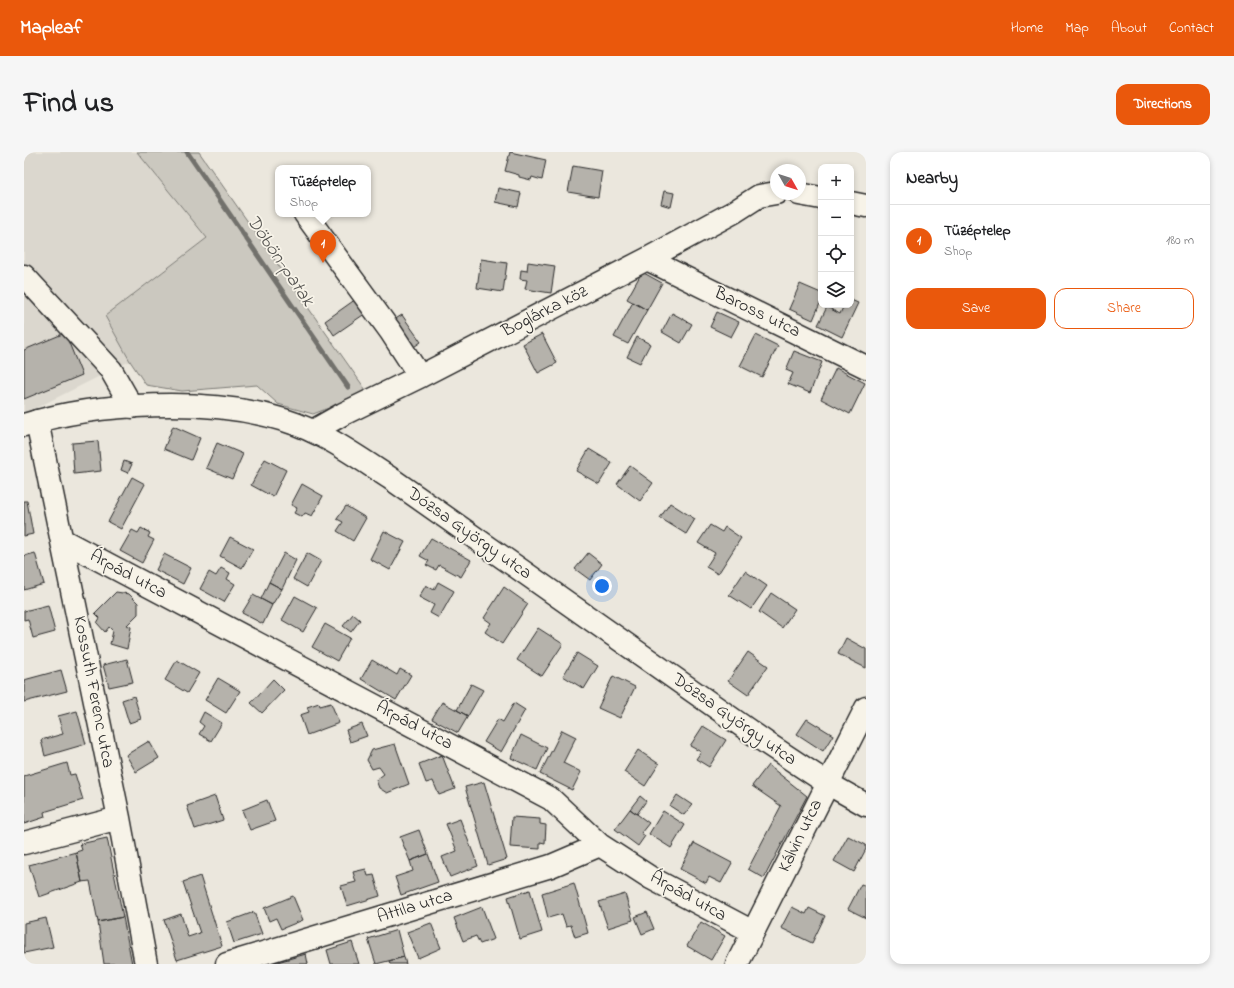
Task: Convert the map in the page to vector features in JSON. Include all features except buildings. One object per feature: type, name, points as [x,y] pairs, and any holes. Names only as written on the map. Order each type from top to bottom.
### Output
[{"type":"street","name":"Boglárka köz","points":[[313,431],[343,414],[421,376],[648,259],[734,212],[759,196],[770,194]]},
{"type":"street","points":[[806,195],[818,197]]},
{"type":"street","points":[[854,204],[866,206]]},
{"type":"street","points":[[307,217],[415,369]]},
{"type":"street","name":"Baross utca","points":[[648,259],[866,367]]},
{"type":"street","points":[[27,285],[111,370],[132,407]]},
{"type":"street","name":"Dózsa György utca","points":[[31,423],[88,412],[168,405],[223,407],[285,420],[313,431],[344,448],[390,478],[768,744],[827,783],[866,805]]},
{"type":"street","name":"Kossuth Ferenc utca","points":[[31,423],[62,540],[119,818],[146,964]]},
{"type":"street","name":"Árpád utca","points":[[62,540],[551,799],[600,844],[652,878],[753,932]]},
{"type":"street","name":"Kálvin utca","points":[[737,964],[866,708]]},
{"type":"street","points":[[24,843],[119,818]]},
{"type":"street","name":"Attila utca","points":[[227,964],[551,866],[600,844]]},
{"type":"shaded area","points":[[24,152],[137,152],[207,238],[105,316],[130,361],[24,414]]},
{"type":"shaded area","points":[[137,152],[199,152],[368,393],[313,414],[278,404],[257,385],[182,391],[146,385],[130,361],[105,316],[207,238]]},
{"type":"waterway","name":"Döbön-patak","points":[[187,152],[348,387]]},
{"type":"place","name":"Tüzéptelep","points":[[323,263]]}]
